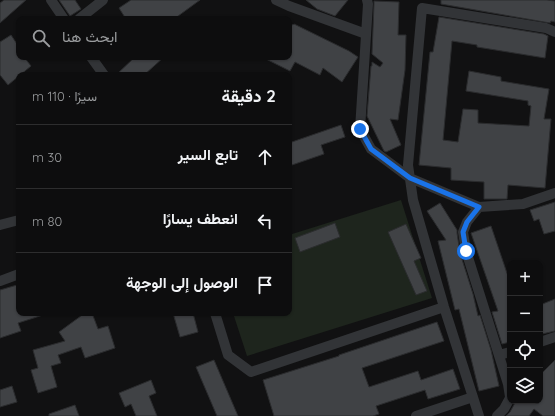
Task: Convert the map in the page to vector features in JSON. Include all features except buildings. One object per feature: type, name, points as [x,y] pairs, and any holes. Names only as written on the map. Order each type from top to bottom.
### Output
[{"type":"street","points":[[51,0],[62,16]]},
{"type":"street","points":[[83,16],[103,0]]},
{"type":"street","points":[[276,0],[366,34]]},
{"type":"street","points":[[367,0],[368,4],[360,129],[371,149],[410,178],[479,207],[522,204],[555,193]]},
{"type":"street","points":[[479,416],[444,307],[413,200],[408,165],[422,4],[546,28],[555,32]]},
{"type":"street","points":[[93,60],[102,72]]},
{"type":"street","points":[[479,207],[467,222],[463,232],[466,251],[507,381]]},
{"type":"street","points":[[0,225],[16,221]]},
{"type":"street","points":[[0,281],[16,275]]},
{"type":"street","points":[[216,316],[228,355],[251,372],[444,307]]},
{"type":"street","points":[[543,341],[555,337]]},
{"type":"street","points":[[499,355],[507,353]]},
{"type":"street","points":[[416,416],[473,396]]},
{"type":"street","points":[[497,416],[507,404]]},
{"type":"shaded area","points":[[401,200],[432,298],[247,356],[234,316],[292,316],[292,234]]},
{"type":"route","points":[[360,129],[371,149],[410,178],[479,207],[467,222],[463,232],[466,251]]}]
